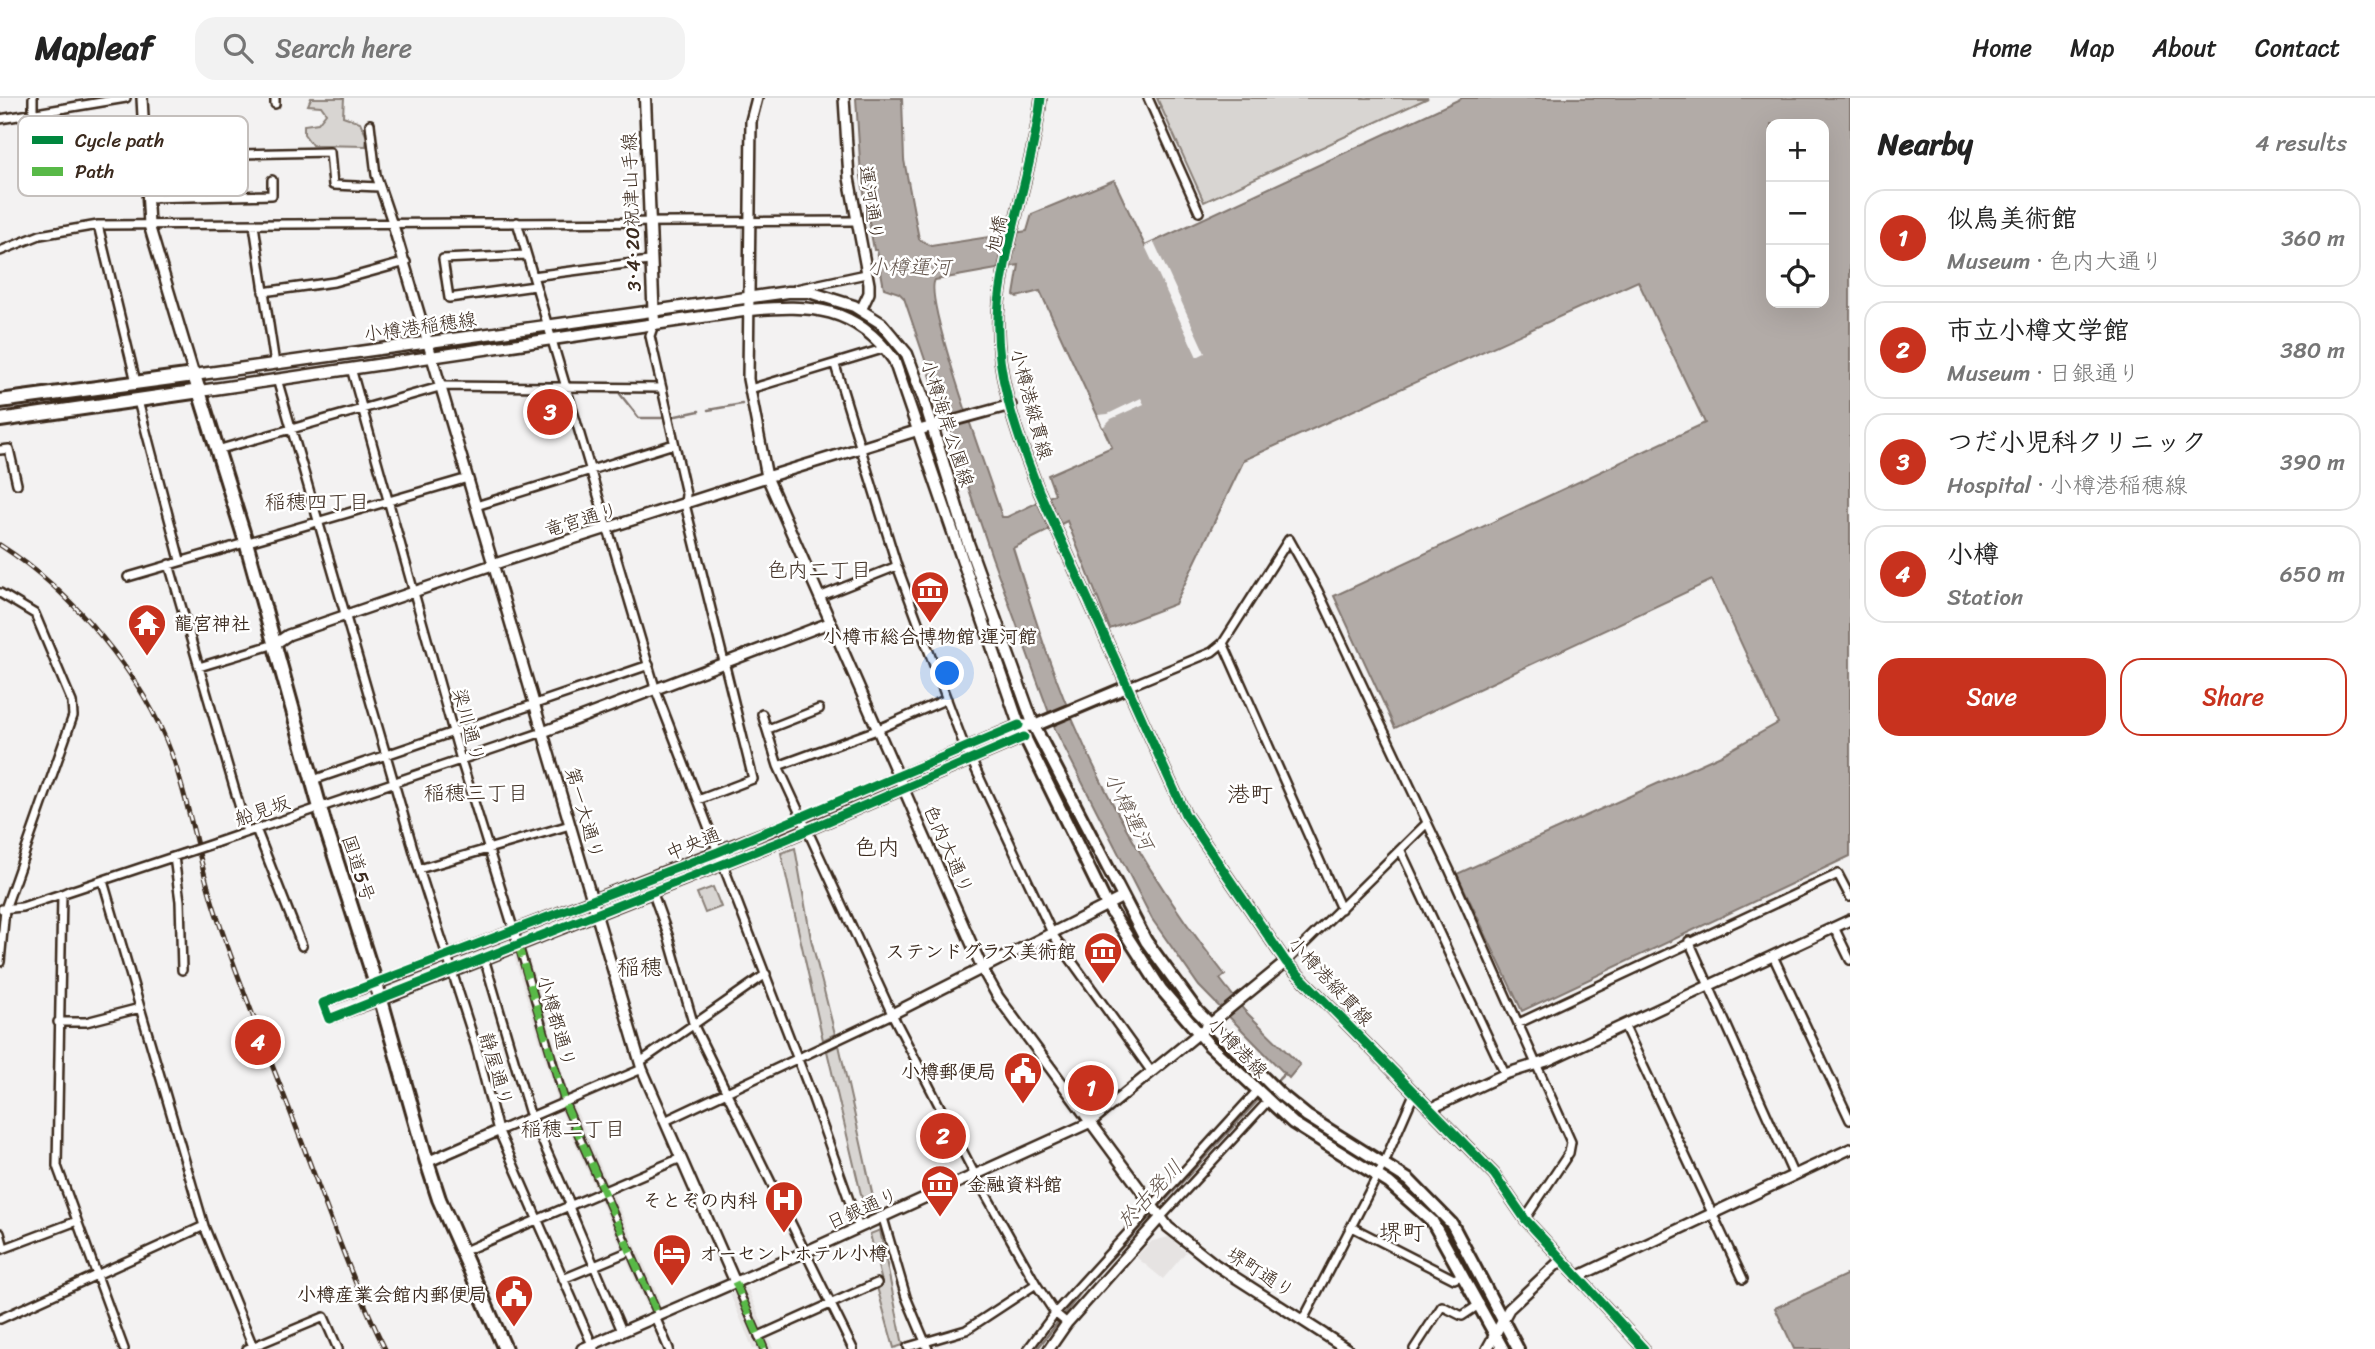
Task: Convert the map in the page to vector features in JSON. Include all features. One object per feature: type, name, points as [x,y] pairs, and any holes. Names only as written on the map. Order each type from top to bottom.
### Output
[{"type":"highway","points":[[0,401],[194,374]]},
{"type":"highway","name":"国道5号","points":[[194,374],[246,542],[319,806],[381,1000],[427,1162],[462,1252],[505,1349]]},
{"type":"highway","points":[[0,420],[200,391]]},
{"type":"main road","name":"3･4･20祝津山手線","points":[[645,98],[649,261],[654,324]]},
{"type":"main road","name":"小樽海岸公園線","points":[[652,310],[788,292],[809,292],[861,310],[881,323],[906,354],[968,543],[1034,726]]},
{"type":"main road","name":"小樽海岸公園線","points":[[654,324],[795,306],[824,311],[866,328],[886,348],[894,360],[919,430],[1019,724]]},
{"type":"main road","name":"小樽港稲穂線","points":[[194,374],[652,310]]},
{"type":"main road","name":"小樽港稲穂線","points":[[200,391],[654,324]]},
{"type":"main road","points":[[1024,737],[1034,726],[1127,687]]},
{"type":"main road","points":[[1019,724],[1034,726]]},
{"type":"main road","name":"小樽港線","points":[[1019,724],[1107,905],[1161,989],[1199,1033],[1256,1091],[1312,1136],[1378,1175],[1432,1221],[1503,1349]]},
{"type":"main road","name":"小樽港線","points":[[1034,726],[1146,941],[1210,1024],[1280,1094],[1307,1116],[1409,1180],[1452,1224],[1518,1349]]},
{"type":"street","points":[[33,98],[33,114]]},
{"type":"street","points":[[20,116],[79,102],[126,98]]},
{"type":"street","points":[[142,98],[143,116]]},
{"type":"street","name":"色内大通り","points":[[757,98],[751,121],[750,388],[767,477],[983,970],[998,998],[1068,1090],[1089,1123],[1158,1211]]},
{"type":"street","name":"運河通り","points":[[844,98],[848,167],[869,293],[861,310]]},
{"type":"street","name":"旭橋","points":[[1003,284],[1041,98]]},
{"type":"street","points":[[1148,98],[1199,212]]},
{"type":"street","points":[[0,119],[18,116]]},
{"type":"street","points":[[370,124],[379,187],[393,225]]},
{"type":"street","points":[[248,154],[330,152],[333,185],[379,187]]},
{"type":"street","points":[[248,196],[272,195],[272,180]]},
{"type":"street","points":[[194,374],[149,225],[148,198],[231,196]]},
{"type":"street","points":[[0,251],[40,235],[97,225],[856,221]]},
{"type":"street","points":[[517,222],[563,388],[656,691],[766,974],[859,1228]]},
{"type":"street","points":[[97,225],[136,382]]},
{"type":"street","points":[[254,225],[275,364]]},
{"type":"street","name":"第一大通り","points":[[393,225],[443,386],[641,1065],[735,1282]]},
{"type":"street","points":[[526,255],[443,259],[449,298],[535,286]]},
{"type":"street","points":[[533,276],[649,261]]},
{"type":"street","points":[[263,292],[334,282],[406,262]]},
{"type":"street","points":[[788,292],[866,274]]},
{"type":"street","name":"小樽港縦貫線","points":[[1003,284],[999,342],[1011,405],[1024,452],[1060,540],[1185,814],[1286,962],[1494,1174],[1525,1219],[1644,1349]]},
{"type":"street","points":[[654,324],[650,335],[686,494],[685,504],[753,779],[698,800]]},
{"type":"street","points":[[750,388],[886,348]]},
{"type":"street","points":[[835,365],[897,566],[967,749],[1054,934],[1076,971],[1151,1070]]},
{"type":"street","name":"梁川通り","points":[[351,368],[360,409],[416,593],[461,760],[518,944]]},
{"type":"street","name":"静屋通り","points":[[277,379],[498,1131],[593,1347]]},
{"type":"street","points":[[217,450],[443,386],[662,388]]},
{"type":"street","points":[[138,401],[180,560]]},
{"type":"street","name":"竜宮通り","points":[[275,643],[288,635],[767,477],[931,426],[1011,405]]},
{"type":"street","points":[[476,506],[674,444]]},
{"type":"street","points":[[0,450],[9,449],[17,484]]},
{"type":"street","points":[[128,577],[468,478]]},
{"type":"street","points":[[1127,687],[1212,652],[1223,643],[1289,539],[1318,591],[1538,1064],[1570,1142],[1569,1153],[1525,1219]]},
{"type":"street","points":[[169,564],[247,832]]},
{"type":"street","points":[[819,597],[897,566]]},
{"type":"street","points":[[0,962],[2,909],[73,716],[72,702],[35,614],[2,597]]},
{"type":"street","points":[[543,732],[829,623]]},
{"type":"street","points":[[199,667],[275,643]]},
{"type":"street","points":[[1223,643],[1341,909]]},
{"type":"street","points":[[313,780],[649,665]]},
{"type":"street","points":[[778,766],[878,729],[947,699]]},
{"type":"street","points":[[768,729],[819,709]]},
{"type":"street","points":[[762,714],[778,766],[892,1014],[975,1175],[1055,1313],[1067,1323]]},
{"type":"street","name":"中央通","points":[[376,984],[718,852],[899,778],[1019,724]]},
{"type":"street","name":"船見坂","points":[[2,909],[103,881],[543,732]]},
{"type":"street","name":"中央通","points":[[381,1000],[806,830],[1024,737]]},
{"type":"street","points":[[1286,962],[1426,824]]},
{"type":"street","points":[[419,869],[570,825]]},
{"type":"street","points":[[256,829],[302,946]]},
{"type":"street","points":[[1401,851],[1505,1074]]},
{"type":"street","points":[[178,856],[182,970]]},
{"type":"street","points":[[1519,1023],[1689,941],[1838,874],[1850,897]]},
{"type":"street","points":[[103,881],[204,1226],[251,1348],[324,1317],[338,1349]]},
{"type":"street","points":[[652,891],[668,935],[694,1026],[748,1130],[803,1254],[853,1349]]},
{"type":"street","points":[[62,894],[57,1166],[124,1349]]},
{"type":"street","points":[[666,1121],[983,970],[1123,897]]},
{"type":"street","points":[[1430,1109],[1505,1074],[1538,1064],[1624,1026],[1850,920]]},
{"type":"street","points":[[1834,927],[1850,960]]},
{"type":"street","points":[[1689,941],[1794,1176]]},
{"type":"street","name":"小樽都通り","points":[[518,944],[566,1104],[657,1316]]},
{"type":"street","points":[[1773,956],[1850,1119]]},
{"type":"street","points":[[484,958],[532,1117],[622,1331]]},
{"type":"street","name":"日銀通り","points":[[582,1349],[593,1347],[622,1331],[803,1254],[1089,1123],[1286,962]]},
{"type":"street","points":[[427,1162],[566,1104],[641,1065],[766,974]]},
{"type":"street","points":[[376,984],[323,1003],[329,1019],[381,1000]]},
{"type":"street","points":[[58,1022],[86,1022],[140,1008]]},
{"type":"street","points":[[1624,1026],[1743,1279]]},
{"type":"street","points":[[1049,1349],[1067,1323],[1256,1091]]},
{"type":"street","points":[[1303,1320],[1384,1163],[1414,1094]]},
{"type":"street","points":[[1028,1349],[1055,1313],[1268,1101]]},
{"type":"street","points":[[1577,1277],[1850,1149]]},
{"type":"street","points":[[462,1252],[681,1158]]},
{"type":"street","name":"堺町通り","points":[[1158,1211],[1168,1227],[1208,1258],[1347,1349]]},
{"type":"street","points":[[883,1218],[906,1297],[928,1349]]},
{"type":"street","points":[[0,1233],[2,1249],[77,1221]]},
{"type":"street","points":[[0,1319],[204,1226]]},
{"type":"street","points":[[1352,1227],[1454,1279],[1463,1275]]},
{"type":"street","points":[[563,1279],[630,1251]]},
{"type":"street","points":[[1487,1349],[1503,1318],[1561,1260]]},
{"type":"street","points":[[735,1282],[764,1349]]},
{"type":"street","points":[[759,1336],[877,1283]]},
{"type":"street","points":[[908,1347],[966,1330],[1037,1284]]},
{"type":"street","points":[[1414,1349],[1442,1306],[1462,1316],[1480,1304]]},
{"type":"street","points":[[657,1316],[669,1349]]},
{"type":"shaded area","points":[[311,98],[344,98],[343,116],[360,122],[367,137],[366,146],[312,145],[304,134],[304,125],[318,123],[326,113],[321,106],[308,105]]},
{"type":"shaded area","points":[[1157,98],[1428,98],[1204,202]]},
{"type":"shaded area","points":[[795,848],[811,939],[835,1034],[823,1040],[781,853]]},
{"type":"shaded area","points":[[713,887],[721,907],[705,913],[697,893]]},
{"type":"shaded area","points":[[527,951],[568,1092],[661,1303],[648,1309],[560,1109],[514,956]]},
{"type":"shaded area","points":[[839,1045],[875,1206],[865,1211],[827,1051]]},
{"type":"shaded area","points":[[880,1230],[903,1345],[894,1348],[877,1287],[882,1282],[870,1234]]},
{"type":"shaded area","points":[[1169,1237],[1186,1252],[1163,1279],[1136,1257],[1152,1241]]},
{"type":"shaded area","points":[[747,1287],[773,1349],[753,1349],[730,1294]]},
{"type":"water","name":"小樽運河","points":[[856,98],[902,98],[904,160],[919,239],[931,246],[1027,231],[1032,214],[1114,180],[1145,246],[1462,98],[1850,98],[1850,856],[1522,1011],[1457,874],[1721,755],[1778,723],[1712,580],[1395,728],[1334,596],[1705,423],[1638,281],[1244,460],[1175,604],[1110,629],[1067,521],[1013,548],[1053,670],[1106,790],[1149,867],[1225,975],[1220,979],[1244,1010],[1300,1065],[1289,1078],[1199,986],[1152,919],[1055,729],[992,557],[904,298],[899,293],[884,288],[877,250],[874,250],[861,176]],"holes":[[[1019,265],[1014,295],[1017,297],[1040,291],[1112,447],[1048,475],[1055,494],[1002,517],[948,354],[934,294],[935,280]]]},
{"type":"water","points":[[1850,1273],[1850,1349],[1794,1349],[1775,1308]]},
{"type":"pier","points":[[1154,242],[1205,353],[1197,357],[1145,246]]},
{"type":"pier","points":[[1141,398],[1144,404],[1111,419],[1103,427],[1098,415],[1108,414]]},
{"type":"waterway","points":[[825,370],[872,357]]},
{"type":"waterway","points":[[620,394],[639,418],[663,418]]},
{"type":"waterway","points":[[708,410],[742,404]]},
{"type":"waterway","points":[[676,416],[699,411]]},
{"type":"waterway","name":"於古発川","points":[[1274,1084],[1285,1073]]},
{"type":"waterway","name":"於古発川","points":[[1037,1349],[1086,1286],[1260,1098]]},
{"type":"railway","points":[[0,545],[53,586],[102,637],[143,695],[159,725],[179,775],[211,899],[237,973],[350,1269],[385,1349]]},
{"type":"marked path","points":[[518,944],[566,1106],[658,1315]]},
{"type":"marked path","points":[[735,1282],[764,1349]]},
{"type":"cycle path","points":[[1041,98],[999,303],[999,351],[1003,375],[1014,423],[1039,491],[1185,814],[1286,962],[1494,1174],[1525,1219],[1644,1349]]},
{"type":"cycle path","points":[[1019,725],[718,852],[323,1003],[329,1019],[784,840],[1024,737]]},
{"type":"place","name":"つだ小児科クリニック","points":[[550,412]]},
{"type":"place","name":"小樽市総合博物館 運河館","points":[[930,624]]},
{"type":"place","name":"龍宮神社","points":[[147,657]]},
{"type":"place","name":"ステンドグラス美術館","points":[[1103,985]]},
{"type":"place","name":"小樽","points":[[258,1042]]},
{"type":"place","name":"似鳥美術館","points":[[1091,1088]]},
{"type":"place","name":"小樽郵便局","points":[[1023,1105]]},
{"type":"place","name":"市立小樽文学館","points":[[943,1136]]},
{"type":"place","name":"金融資料館","points":[[940,1218]]},
{"type":"place","name":"そとぞの内科","points":[[784,1234]]},
{"type":"place","name":"オーセントホテル小樽","points":[[672,1287]]},
{"type":"place","name":"小樽産業会館内郵便局","points":[[514,1328]]},
{"type":"district","name":"稲穂四丁目","points":[[317,502]]},
{"type":"district","name":"色内二丁目","points":[[819,570]]},
{"type":"district","name":"稲穂三丁目","points":[[476,793]]},
{"type":"district","name":"港町","points":[[1250,794]]},
{"type":"district","name":"色内","points":[[877,847]]},
{"type":"district","name":"稲穂","points":[[640,967]]},
{"type":"district","name":"稲穂二丁目","points":[[573,1129]]},
{"type":"district","name":"堺町","points":[[1402,1232]]}]
